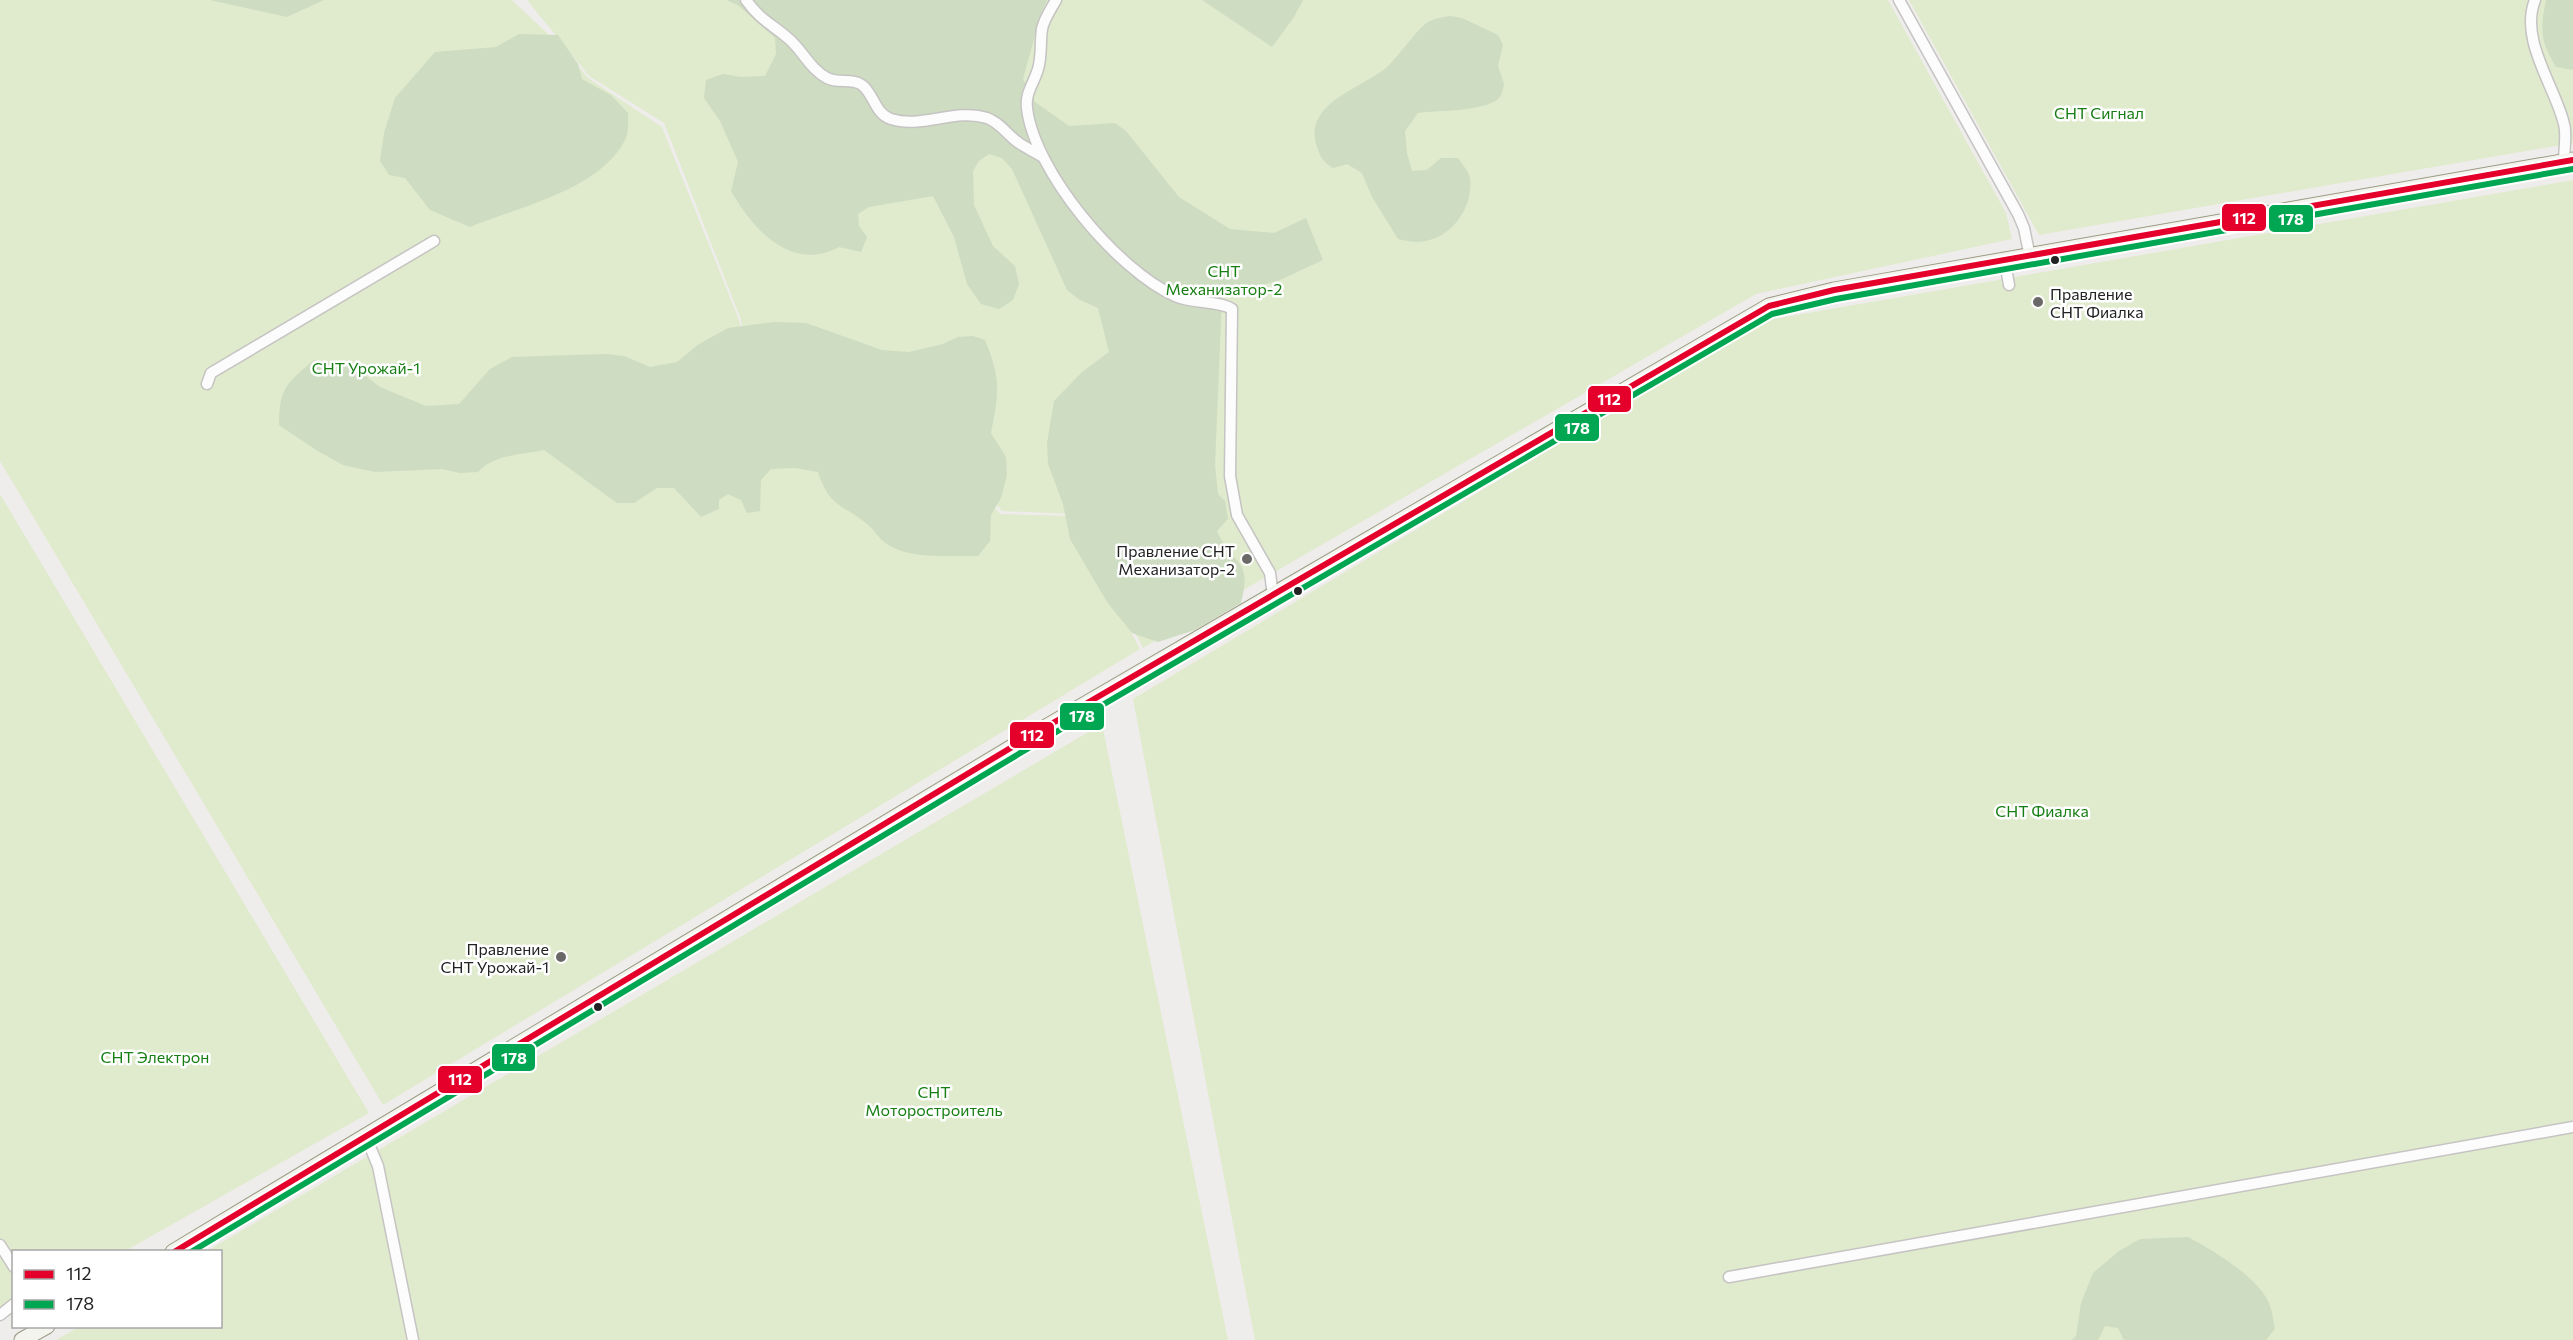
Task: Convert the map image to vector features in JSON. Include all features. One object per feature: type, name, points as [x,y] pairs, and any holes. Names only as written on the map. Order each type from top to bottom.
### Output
[{"type":"street","points":[[746,0],[758,16],[788,38],[821,74],[839,82],[851,81],[861,84],[875,106],[890,119],[911,122],[966,115],[986,118],[999,124],[1018,142],[1042,157]]},
{"type":"street","points":[[1056,0],[1042,27],[1041,56],[1027,95],[1026,106],[1031,134],[1057,184],[1086,220],[1141,274],[1175,297],[1214,305],[1226,305],[1232,309],[1230,476],[1237,515],[1270,573],[1273,596]]},
{"type":"street","points":[[1899,0],[2018,214],[2024,228],[2030,257]]},
{"type":"street","points":[[175,1250],[1022,741],[1769,306],[1834,290],[2005,262],[2569,161],[2564,125],[2535,52],[2531,10],[2535,0]]},
{"type":"street","points":[[207,384],[211,373],[434,241]]},
{"type":"street","points":[[2005,262],[2009,285]]},
{"type":"street","points":[[1729,1277],[2573,1126]]},
{"type":"street","points":[[366,1137],[378,1166],[413,1340]]},
{"type":"street","points":[[0,1245],[12,1265]]},
{"type":"street","points":[[0,1315],[12,1306]]},
{"type":"street","points":[[22,1340],[40,1328]]},
{"type":"green space","name":"СНТ Урожай-1","points":[[0,0],[512,0],[566,51],[588,78],[662,127],[739,320],[750,369],[965,471],[1000,514],[1069,516],[1140,649],[383,1105],[0,461]]},
{"type":"green space","points":[[210,0],[324,0],[287,17]]},
{"type":"green space","name":"СНТ Механизатор-2","points":[[527,0],[1888,0],[2006,213],[2012,239],[1756,294],[1143,648],[1072,514],[1002,511],[967,470],[752,366],[740,317],[664,123],[589,76]]},
{"type":"green space","points":[[727,0],[1047,0],[1023,79],[1035,102],[1069,126],[1115,123],[1126,131],[1179,197],[1230,229],[1274,233],[1306,218],[1323,260],[1280,280],[1222,297],[1215,465],[1218,494],[1225,501],[1228,519],[1217,531],[1223,543],[1243,569],[1244,588],[1241,603],[1195,630],[1158,642],[1132,633],[1107,602],[1070,539],[1063,504],[1048,464],[1047,443],[1054,401],[1082,372],[1109,352],[1098,308],[1080,300],[1067,290],[1012,169],[1002,158],[989,154],[979,161],[973,171],[974,205],[993,246],[1015,266],[1019,284],[1013,300],[999,309],[981,304],[967,284],[954,237],[933,196],[869,207],[858,214],[859,226],[867,237],[861,252],[839,247],[821,254],[805,255],[790,251],[775,243],[750,219],[731,191],[738,162],[720,121],[704,98],[706,80],[723,74],[741,77],[765,76],[776,54],[775,38],[739,6]]},
{"type":"green space","points":[[1202,0],[1303,0],[1294,17],[1272,47]]},
{"type":"green space","name":"СНТ Сигнал","points":[[1909,0],[2573,0],[2573,143],[2039,235]]},
{"type":"green space","points":[[2546,0],[2573,0],[2573,70],[2556,67],[2547,50],[2542,28]]},
{"type":"green space","points":[[1450,16],[1462,18],[1498,35],[1503,45],[1498,66],[1504,84],[1503,90],[1499,98],[1483,106],[1418,113],[1405,131],[1407,153],[1412,171],[1427,170],[1441,158],[1458,158],[1470,178],[1470,190],[1463,212],[1449,230],[1429,241],[1415,242],[1398,239],[1372,197],[1362,173],[1347,164],[1333,168],[1323,159],[1318,151],[1315,132],[1318,119],[1337,98],[1387,67],[1428,22]]},
{"type":"green space","points":[[519,34],[558,35],[578,64],[582,79],[611,95],[628,113],[627,134],[613,157],[597,172],[578,184],[534,204],[470,227],[430,210],[405,178],[389,175],[380,161],[384,133],[395,98],[435,52],[496,47]]},
{"type":"green space","name":"СНТ Фиалка","points":[[2573,180],[2573,1340],[1255,1340],[1133,699],[1736,338],[1773,319]]},
{"type":"green space","points":[[774,322],[806,323],[882,350],[909,352],[943,344],[958,337],[973,336],[985,340],[994,365],[997,386],[991,433],[1006,457],[1007,475],[1001,498],[991,515],[990,541],[978,556],[929,556],[904,552],[893,547],[883,541],[858,517],[832,499],[822,484],[818,472],[795,468],[771,469],[761,480],[760,511],[747,513],[741,500],[728,494],[719,500],[719,509],[701,517],[674,488],[657,488],[634,503],[617,503],[544,450],[500,458],[478,472],[460,473],[442,469],[375,472],[343,465],[279,425],[281,402],[286,387],[314,360],[353,366],[380,387],[426,406],[459,404],[490,369],[512,357],[605,354],[624,356],[650,367],[677,362],[699,344],[728,328]]},
{"type":"green space","name":"СНТ Электрон","points":[[0,494],[369,1113],[127,1250],[12,1250],[12,1315],[0,1322]]},
{"type":"green space","name":"СНТ Моторостроитель","points":[[1102,724],[1228,1340],[56,1340],[77,1328],[222,1328],[222,1250],[209,1250]]},
{"type":"green space","points":[[2188,1237],[2235,1266],[2265,1295],[2271,1309],[2275,1329],[2266,1340],[2124,1340],[2118,1328],[2105,1326],[2098,1340],[2072,1340],[2076,1336],[2081,1303],[2093,1273],[2119,1251],[2140,1239]]},
{"type":"transit line","name":"112","points":[[177,1250],[1022,741],[1769,306],[1834,290],[2573,160]]},
{"type":"transit line","name":"178","points":[[194,1250],[1027,749],[1772,314],[1836,299],[2573,169]]},
{"type":"place","name":"Правление СНТ Фиалка","points":[[2038,302]]},
{"type":"place","name":"Правление СНТ Механизатор-2","points":[[1247,559]]},
{"type":"place","name":"Правление СНТ Урожай-1","points":[[561,957]]}]
